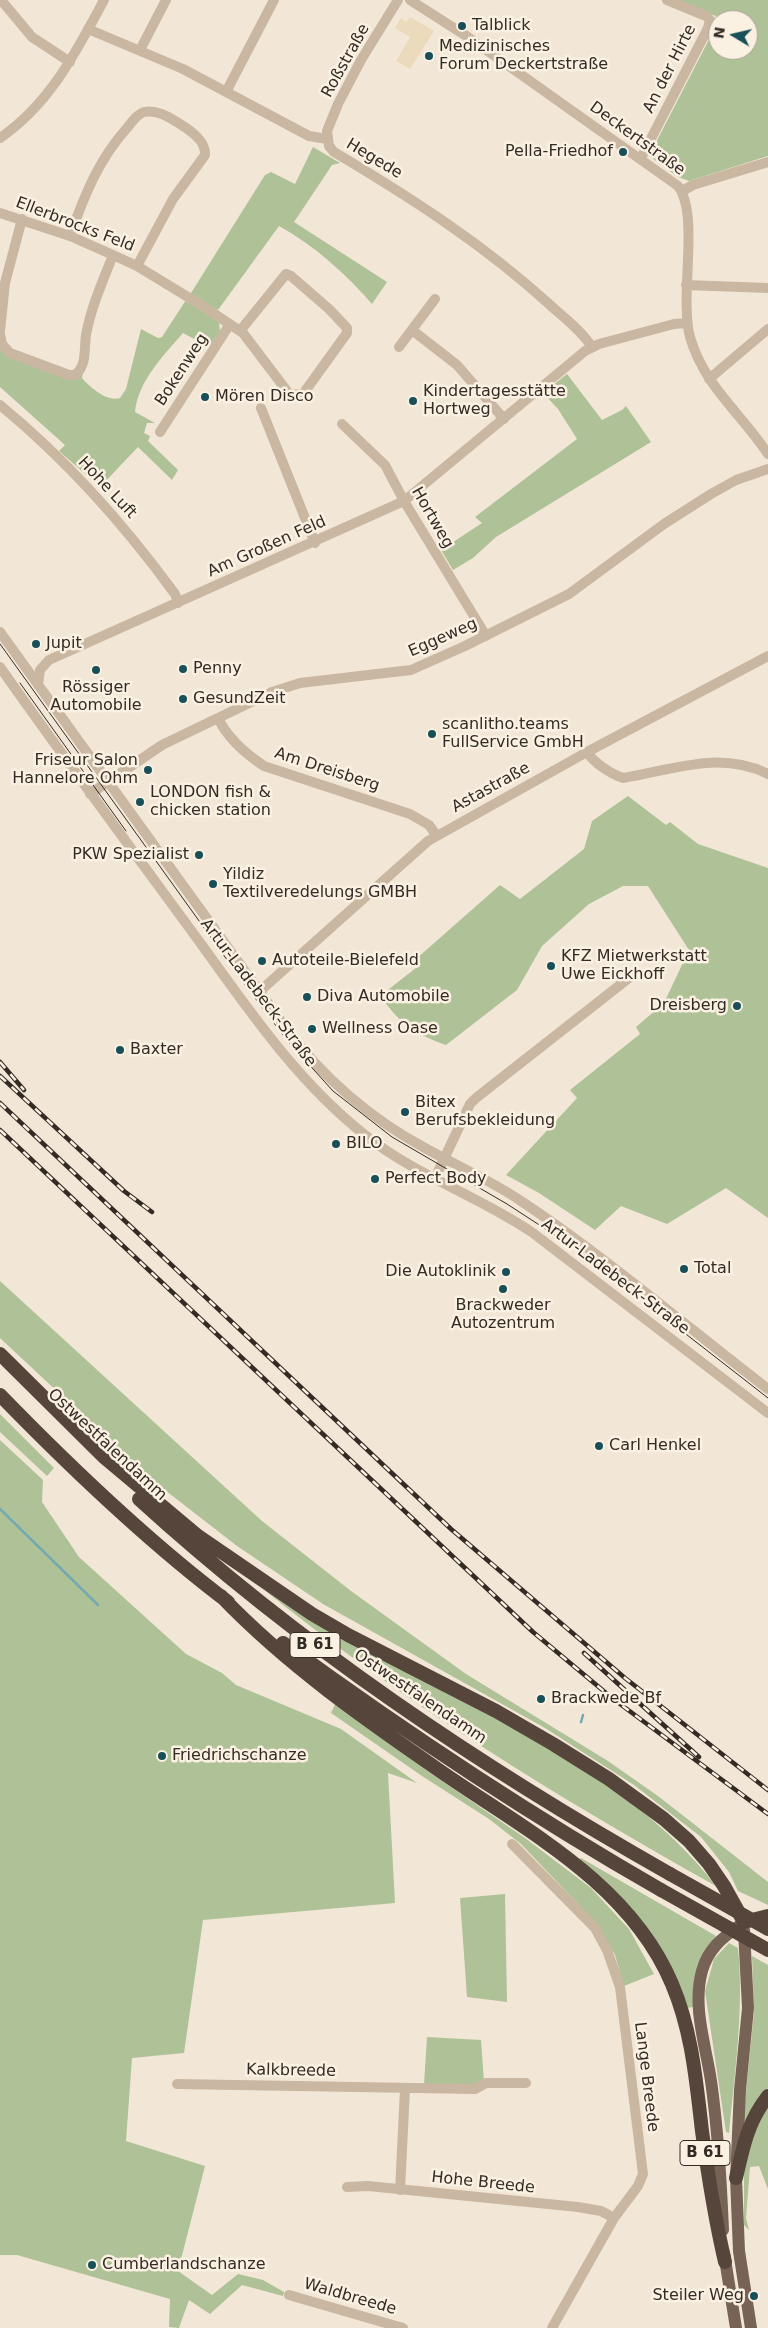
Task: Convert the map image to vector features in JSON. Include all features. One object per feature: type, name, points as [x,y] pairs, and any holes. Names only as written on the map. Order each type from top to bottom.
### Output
[{"type":"highway","points":[[0,1354],[59,1414],[148,1496],[198,1536],[312,1614],[348,1635],[496,1711],[553,1744],[636,1798],[689,1841],[724,1886],[744,1922],[768,1916]]},
{"type":"highway","name":"Ostwestfalendamm","points":[[0,1364],[46,1413],[148,1508],[232,1580],[310,1641],[416,1717],[560,1809],[768,1929]]},
{"type":"highway","name":"B 61","points":[[0,1395],[85,1479],[148,1536],[221,1596],[399,1727],[552,1825],[768,1950]]},
{"type":"highway","name":"B 61","points":[[221,1596],[257,1634],[325,1689],[552,1847],[612,1896],[629,1915],[660,1959],[680,2003],[690,2043],[706,2162],[725,2262]]},
{"type":"highway","name":"B 61","points":[[736,2178],[746,2132],[768,2096]]},
{"type":"main road","points":[[744,1922],[748,2008],[740,2090],[736,2178],[739,2251],[751,2328]]},
{"type":"main road","points":[[735,2322],[725,2262],[714,2106],[700,2018],[699,1991],[702,1971],[709,1953],[719,1940],[744,1922]]},
{"type":"street","points":[[1,0],[32,37],[70,62]]},
{"type":"street","points":[[0,138],[39,105],[70,62],[104,0]]},
{"type":"street","points":[[140,50],[166,0]]},
{"type":"street","points":[[226,92],[274,0]]},
{"type":"street","name":"Roßstraße","points":[[327,139],[327,131],[348,83],[398,0]]},
{"type":"street","name":"Deckertstraße","points":[[410,0],[458,30],[641,158],[670,179],[682,191],[688,215],[687,323],[694,350],[709,380],[768,452]]},
{"type":"street","name":"An der Hirte","points":[[641,158],[708,28],[710,20],[706,16],[666,0]]},
{"type":"street","name":"Hegede","points":[[88,30],[140,50],[226,92],[309,136],[327,139],[334,152],[430,210],[476,244],[533,290],[583,336],[592,347]]},
{"type":"street","points":[[70,236],[85,195],[101,163],[117,139],[142,113],[154,112],[162,114],[184,127],[200,140],[204,146],[205,156],[173,199],[137,266]]},
{"type":"street","points":[[682,191],[693,185],[768,162]]},
{"type":"street","name":"Ellerbrocks Feld","points":[[0,213],[70,236],[137,266],[230,324],[240,331],[290,395],[298,396],[303,394],[347,332],[346,328],[329,309],[291,276],[286,274],[240,331]]},
{"type":"street","points":[[22,219],[5,283],[0,333],[2,344],[10,353],[69,375],[75,375],[83,366],[86,334],[94,304],[114,255]]},
{"type":"street","points":[[686,285],[768,288]]},
{"type":"street","points":[[399,347],[435,298]]},
{"type":"street","name":"Am Großen Feld","points":[[38,684],[43,666],[53,658],[315,543],[404,501],[592,347],[674,324],[687,323]]},
{"type":"street","name":"Bokenweg","points":[[160,432],[230,324]]},
{"type":"street","points":[[709,380],[768,329]]},
{"type":"street","points":[[412,330],[457,365],[504,419]]},
{"type":"street","name":"Hohe Luft","points":[[0,405],[51,450],[117,519],[175,594],[178,603]]},
{"type":"street","points":[[260,408],[315,543]]},
{"type":"street","name":"Hortweg","points":[[342,424],[384,465],[486,636]]},
{"type":"street","name":"Eggeweg","points":[[108,782],[162,745],[286,686],[418,668],[486,636],[568,594],[664,524],[711,494],[736,480],[768,469]]},
{"type":"street","name":"Artur-Ladebeck-Straße","points":[[0,632],[305,1052],[346,1093],[396,1131],[505,1190],[544,1217],[768,1389]]},
{"type":"street","name":"Astastraße","points":[[260,991],[415,852],[437,836],[587,752],[768,656]]},
{"type":"street","name":"Artur-Ladebeck-Straße","points":[[0,667],[90,794],[278,1048],[302,1076],[365,1135],[408,1165],[493,1208],[559,1252],[768,1413]]},
{"type":"street","name":"Am Dreisberg","points":[[218,718],[225,730],[252,758],[264,766],[410,814],[429,825],[437,836]]},
{"type":"street","points":[[587,752],[616,776],[623,778],[693,763],[717,761],[743,765],[768,774]]},
{"type":"street","points":[[90,794],[108,782]]},
{"type":"street","points":[[435,1178],[446,1159],[466,1112],[476,1098],[634,974]]},
{"type":"street","name":"Lange Breede","points":[[512,1844],[594,1928],[615,1968],[620,1987],[644,2174],[638,2186],[614,2218],[552,2328]]},
{"type":"street","name":"Kalkbreede","points":[[176,2084],[475,2089],[486,2083],[526,2083]]},
{"type":"street","points":[[400,2190],[405,2089]]},
{"type":"street","name":"Hohe Breede","points":[[347,2187],[368,2186],[578,2207],[601,2210],[614,2218]]},
{"type":"street","name":"Waldbreede","points":[[289,2295],[379,2325],[403,2328]]},
{"type":"green space","points":[[678,0],[768,0],[768,156],[689,181],[678,177],[649,156],[708,41],[708,60],[758,60],[758,10],[708,10],[708,13]]},
{"type":"green space","points":[[313,147],[340,163],[332,165],[294,222],[387,282],[372,304],[329,261],[305,242],[279,226],[218,310],[192,296],[191,293],[265,175],[271,172],[295,184]]},
{"type":"green space","points":[[186,300],[219,322],[220,331],[209,347],[183,333],[160,359],[146,379],[137,401],[135,412],[155,423],[147,423],[144,433],[150,436],[148,441],[178,470],[172,480],[138,447],[100,487],[59,451],[65,445],[0,387],[0,346],[44,368],[83,373],[82,378],[100,393],[110,398],[120,398],[126,389],[141,329],[158,338],[162,337]]},
{"type":"green space","points":[[567,374],[602,420],[626,406],[651,442],[496,537],[473,558],[453,570],[441,550],[482,523],[475,517],[577,439],[558,409],[543,393]]},
{"type":"green space","points":[[628,796],[666,825],[670,822],[698,844],[768,868],[768,1218],[726,1188],[667,1224],[621,1206],[595,1230],[539,1193],[506,1175],[577,1098],[570,1090],[640,1034],[636,1027],[664,1003],[689,950],[648,886],[623,886],[589,904],[542,946],[517,990],[446,1045],[408,1027],[380,996],[421,964],[416,959],[500,885],[520,899],[584,849],[592,821]]},
{"type":"green space","points":[[0,1281],[262,1521],[351,1591],[466,1674],[608,1761],[658,1796],[768,1882],[768,1905],[738,1891],[729,1872],[701,1837],[634,1785],[545,1728],[323,1604],[237,1546],[152,1480],[0,1338]]},
{"type":"green space","points":[[0,1414],[54,1468],[47,1476],[0,1432]]},
{"type":"green space","points":[[0,1440],[43,1480],[42,1502],[79,1557],[186,1654],[222,1673],[236,1685],[341,1729],[417,1783],[388,1773],[395,1903],[203,1920],[184,2053],[132,2058],[126,2141],[205,2166],[178,2271],[212,2295],[238,2274],[263,2280],[284,2292],[283,2296],[242,2285],[210,2314],[189,2300],[179,2328],[169,2327],[170,2299],[17,2255],[0,2255]]},
{"type":"green space","points":[[263,1589],[328,1627],[495,1717],[580,1767],[630,1802],[653,1821],[675,1841],[716,1886],[598,1818],[483,1747],[371,1671]]},
{"type":"green space","points":[[335,1704],[525,1838],[591,1888],[629,1929],[654,1974],[624,1986],[615,1955],[598,1925],[521,1844],[489,1819],[422,1776],[331,1713]]},
{"type":"green space","points":[[581,1858],[716,1936],[707,1950],[693,2007],[687,2008],[680,1990],[579,1859]]},
{"type":"green space","points":[[505,1894],[507,2002],[467,1997],[460,1898]]},
{"type":"green space","points":[[729,1943],[738,1948],[740,1994],[738,2040],[729,2133],[726,2132],[705,1991],[714,1959]]},
{"type":"green space","points":[[752,1956],[768,1965],[768,2088],[745,2124],[743,2122],[754,2012]]},
{"type":"green space","points":[[427,2037],[481,2040],[484,2082],[475,2086],[424,2085]]},
{"type":"green space","points":[[768,2100],[768,2189],[759,2166],[750,2167],[746,2218],[749,2230],[744,2225],[744,2153]]},
{"type":"shaded area","points":[[410,17],[434,31],[410,69],[396,61],[410,37],[395,28],[401,18],[406,22]]},
{"type":"waterway","points":[[0,1509],[98,1605]]},
{"type":"waterway","points":[[581,1722],[583,1715]]},
{"type":"tram line","points":[[0,644],[243,982],[286,1039],[333,1091],[392,1137],[507,1204],[578,1250],[768,1398]]},
{"type":"tram line","points":[[20,683],[126,831]]},
{"type":"railway","points":[[0,1062],[24,1090]]},
{"type":"railway","points":[[0,1076],[124,1191],[152,1212]]},
{"type":"railway","points":[[0,1103],[451,1529],[625,1678],[768,1790]]},
{"type":"railway","points":[[0,1130],[533,1632],[612,1698],[768,1814]]},
{"type":"railway","points":[[584,1653],[699,1757]]},
{"type":"place","name":"Talblick","points":[[462,26]]},
{"type":"place","name":"Medizinisches Forum Deckertstraße","points":[[429,56]]},
{"type":"place","name":"Pella-Friedhof","points":[[623,152]]},
{"type":"place","name":"Mören Disco","points":[[205,397]]},
{"type":"place","name":"Kindertagesstätte Hortweg","points":[[413,401]]},
{"type":"place","name":"Jupit","points":[[36,644]]},
{"type":"place","name":"Penny","points":[[183,669]]},
{"type":"place","name":"Rössiger Automobile","points":[[96,670]]},
{"type":"place","name":"GesundZeit","points":[[183,699]]},
{"type":"place","name":"scanlitho.teams FullService GmbH","points":[[432,734]]},
{"type":"place","name":"Friseur Salon Hannelore Ohm","points":[[148,770]]},
{"type":"place","name":"LONDON fish & chicken station","points":[[140,802]]},
{"type":"place","name":"PKW Spezialist","points":[[199,855]]},
{"type":"place","name":"Yildiz Textilveredelungs GMBH","points":[[213,884]]},
{"type":"place","name":"Autoteile-Bielefeld","points":[[262,961]]},
{"type":"place","name":"KFZ Mietwerkstatt Uwe Eickhoff","points":[[551,966]]},
{"type":"place","name":"Diva Automobile","points":[[307,997]]},
{"type":"place","name":"Dreisberg","points":[[737,1006]]},
{"type":"place","name":"Wellness Oase","points":[[312,1029]]},
{"type":"place","name":"Baxter","points":[[120,1050]]},
{"type":"place","name":"Bitex Berufsbekleidung","points":[[405,1112]]},
{"type":"place","name":"BILO","points":[[336,1144]]},
{"type":"place","name":"Perfect Body","points":[[375,1179]]},
{"type":"place","name":"Total","points":[[684,1269]]},
{"type":"place","name":"Die Autoklinik","points":[[506,1272]]},
{"type":"place","name":"Brackweder Autozentrum","points":[[503,1289]]},
{"type":"place","name":"Carl Henkel","points":[[599,1446]]},
{"type":"place","name":"Brackwede Bf","points":[[541,1699]]},
{"type":"place","name":"Friedrichschanze","points":[[162,1756]]},
{"type":"place","name":"Cumberlandschanze","points":[[92,2265]]},
{"type":"place","name":"Steiler Weg","points":[[754,2296]]}]
